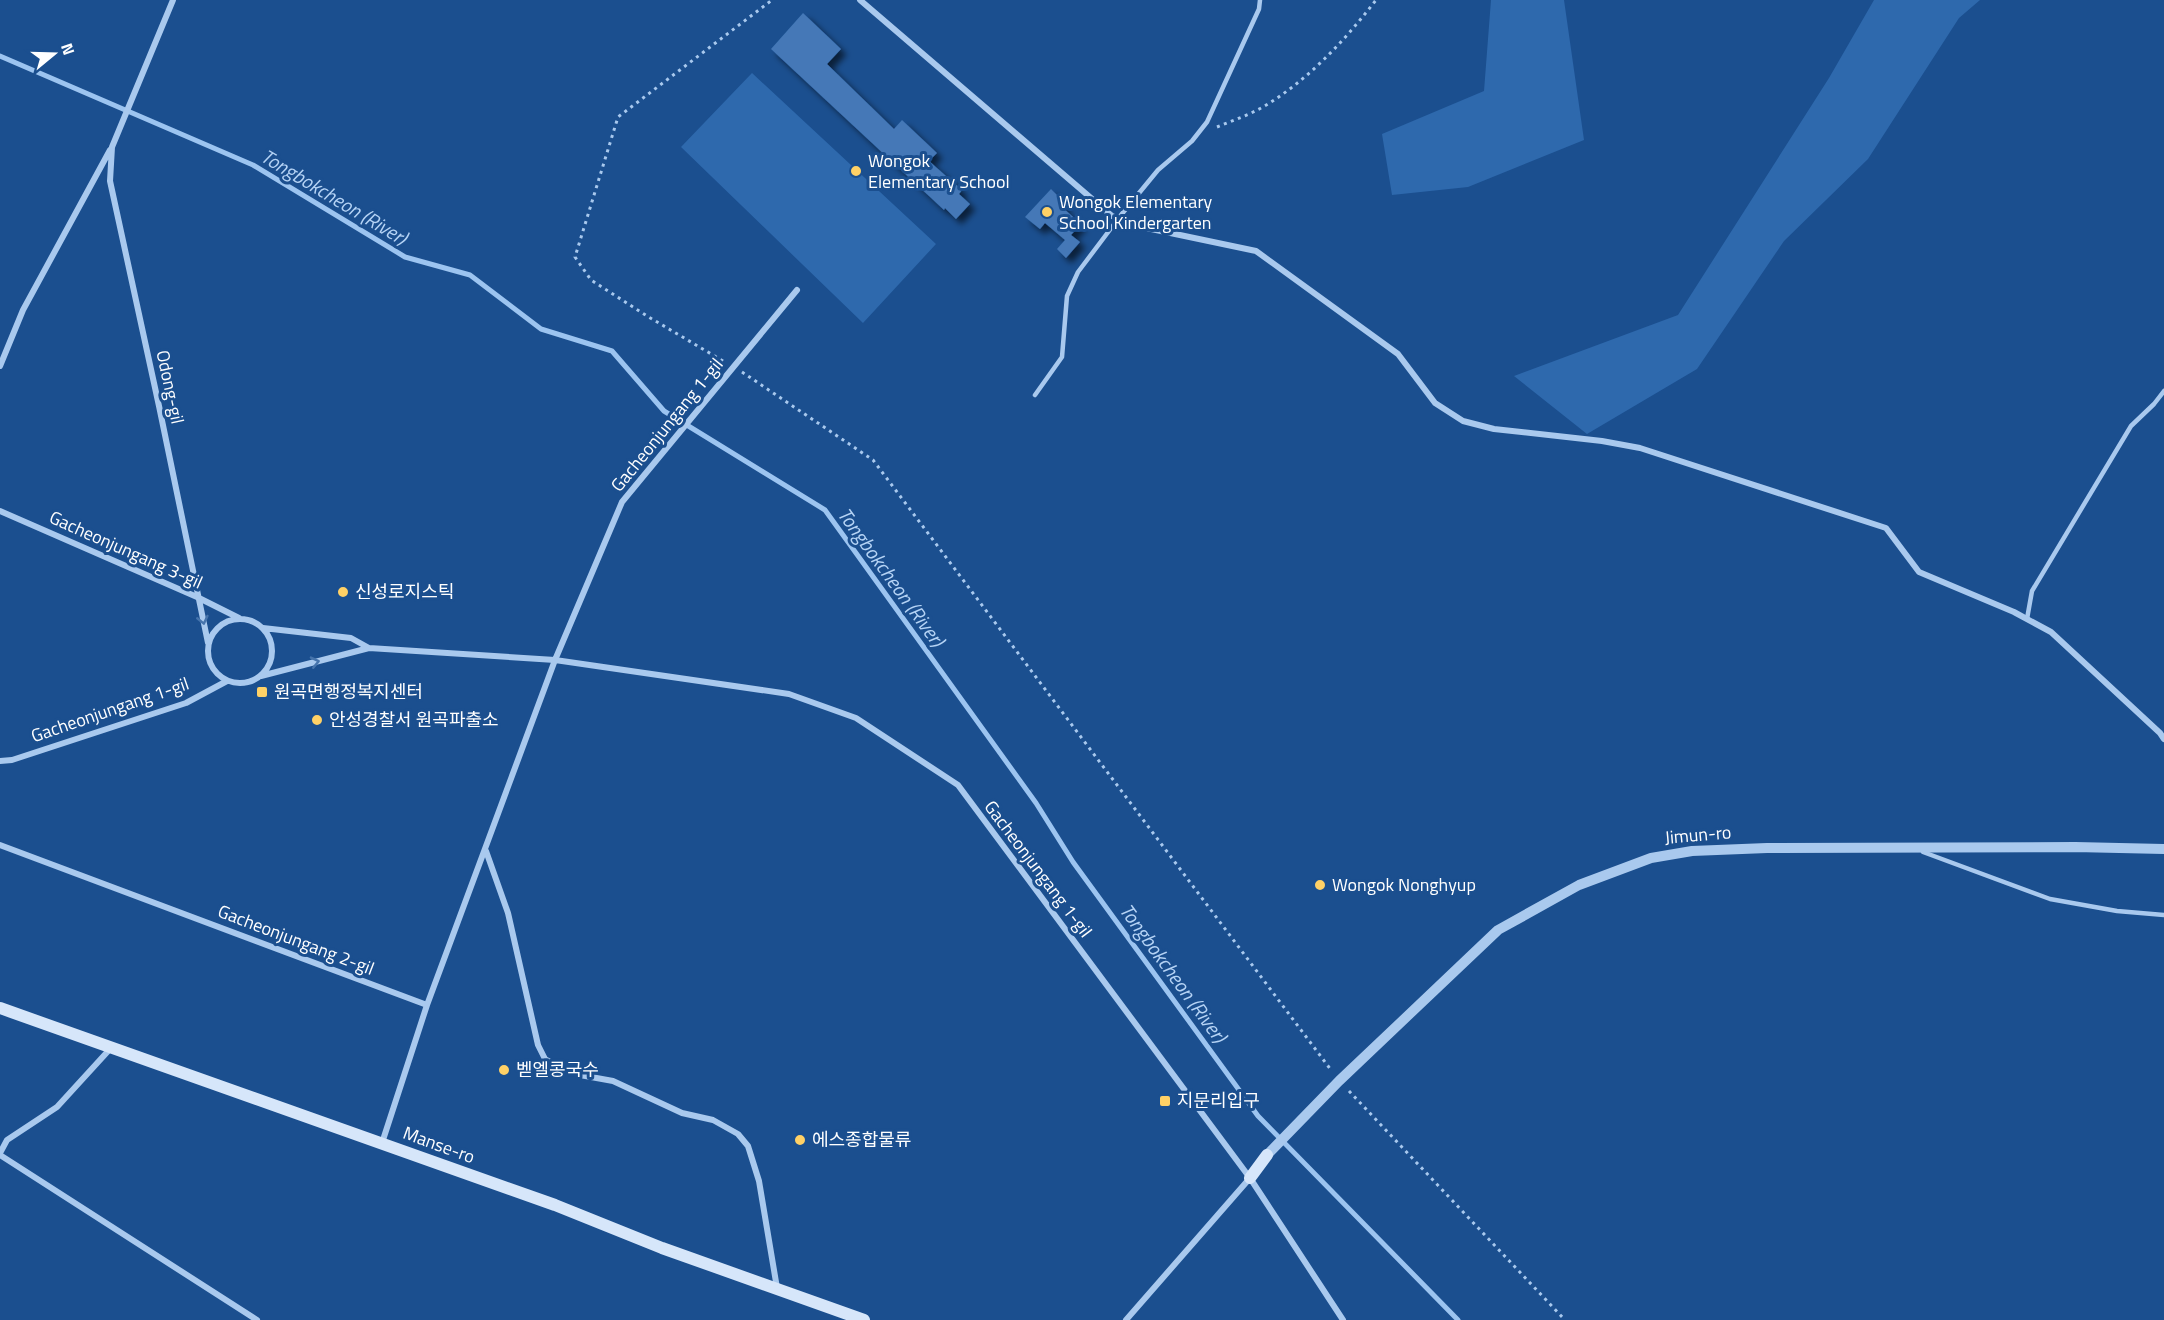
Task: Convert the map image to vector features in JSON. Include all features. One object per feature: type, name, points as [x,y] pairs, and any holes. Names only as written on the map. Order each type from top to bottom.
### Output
[{"type":"main road","name":"Manse-ro","points":[[0,1008],[110,1049],[555,1205],[662,1248],[864,1320]]},
{"type":"main road","points":[[1250,1178],[1267,1155]]},
{"type":"street","name":"Odong-gil","points":[[173,0],[112,147],[110,181],[208,643]]},
{"type":"street","points":[[860,0],[1112,216],[1137,226],[1256,250],[1398,354],[1435,403],[1463,421],[1494,429],[1602,441],[1640,448],[1886,528],[1919,572],[2027,619],[2051,632],[2164,739]]},
{"type":"street","points":[[0,366],[23,310],[112,147]]},
{"type":"street","name":"Gacheonjungang 1-gil","points":[[555,660],[622,502],[797,290]]},
{"type":"street","name":"Gacheonjungang 3-gil","points":[[0,511],[197,597],[239,618]]},
{"type":"street","points":[[239,618],[256,623],[263,628],[272,644],[272,653],[271,662],[261,676],[244,683],[226,681],[213,669],[207,652],[208,643],[216,628],[222,623],[239,618]]},
{"type":"street","points":[[263,628],[351,638],[369,648]]},
{"type":"street","name":"Gacheonjungang 1-gil","points":[[261,676],[369,648],[555,660],[789,694],[856,718],[958,785],[1250,1178],[1343,1320]]},
{"type":"street","points":[[382,1143],[427,1005],[555,660]]},
{"type":"street","name":"Gacheonjungang 1-gil","points":[[0,761],[12,760],[186,703],[226,681]]},
{"type":"street","name":"Gacheonjungang 2-gil","points":[[0,845],[427,1005]]},
{"type":"street","name":"Jimun-ro","points":[[1267,1155],[1339,1081],[1498,930],[1579,885],[1651,858],[1692,851],[2076,847],[2164,849]]},
{"type":"street","points":[[485,850],[508,913],[538,1045],[545,1059],[580,1075],[613,1081],[682,1113],[713,1120],[738,1134],[748,1146],[759,1181],[777,1289]]},
{"type":"street","points":[[110,1049],[57,1107],[7,1140],[0,1154],[257,1320]]},
{"type":"street","points":[[1126,1320],[1250,1178]]},
{"type":"lane","points":[[1035,395],[1062,357],[1067,296],[1078,272],[1158,170],[1192,141],[1207,122],[1259,9],[1260,0]]},
{"type":"lane","points":[[2027,619],[2032,591],[2119,445],[2131,426],[2164,391]]},
{"type":"lane","points":[[1912,848],[2050,899],[2117,912],[2164,915]]},
{"type":"path","points":[[772,0],[618,117],[575,257],[591,280],[733,367],[873,460],[1339,1081],[1565,1320]]},
{"type":"path","points":[[1192,141],[1268,104],[1306,76],[1342,42],[1376,0]]},
{"type":"shaded area","points":[[1491,0],[1564,0],[1584,140],[1468,187],[1392,195],[1382,134],[1484,91]]},
{"type":"shaded area","points":[[1874,0],[1980,0],[1959,18],[1868,159],[1784,241],[1697,369],[1587,434],[1514,376],[1678,315],[1829,78]]},
{"type":"shaded area","points":[[752,73],[936,244],[863,323],[681,147]]},
{"type":"building","points":[[803,13],[841,49],[827,64],[894,129],[902,120],[937,153],[929,161],[962,190],[959,194],[970,204],[956,219],[771,49]]},
{"type":"building","points":[[1051,189],[1065,203],[1062,207],[1081,224],[1071,235],[1080,242],[1066,258],[1057,249],[1065,240],[1045,223],[1040,229],[1025,217]]},
{"type":"waterway","name":"Tongbokcheon (River)","points":[[0,56],[253,165],[405,257],[470,275],[541,329],[612,351],[664,411],[825,510],[1036,803],[1073,862],[1258,1116],[1458,1320]]},
{"type":"place","name":"Wongok Elementary School","points":[[856,171]]},
{"type":"place","name":"Wongok Elementary School Kindergarten","points":[[1047,212]]},
{"type":"place","name":"신성로지스틱","points":[[343,592]]},
{"type":"place","name":"원곡면행정복지센터","points":[[262,692]]},
{"type":"place","name":"안성경찰서 원곡파출소","points":[[317,720]]},
{"type":"place","name":"Wongok Nonghyup","points":[[1320,885]]},
{"type":"place","name":"벧엘콩국수","points":[[504,1070]]},
{"type":"place","name":"지문리입구","points":[[1165,1101]]},
{"type":"place","name":"에스종합물류","points":[[800,1140]]}]
